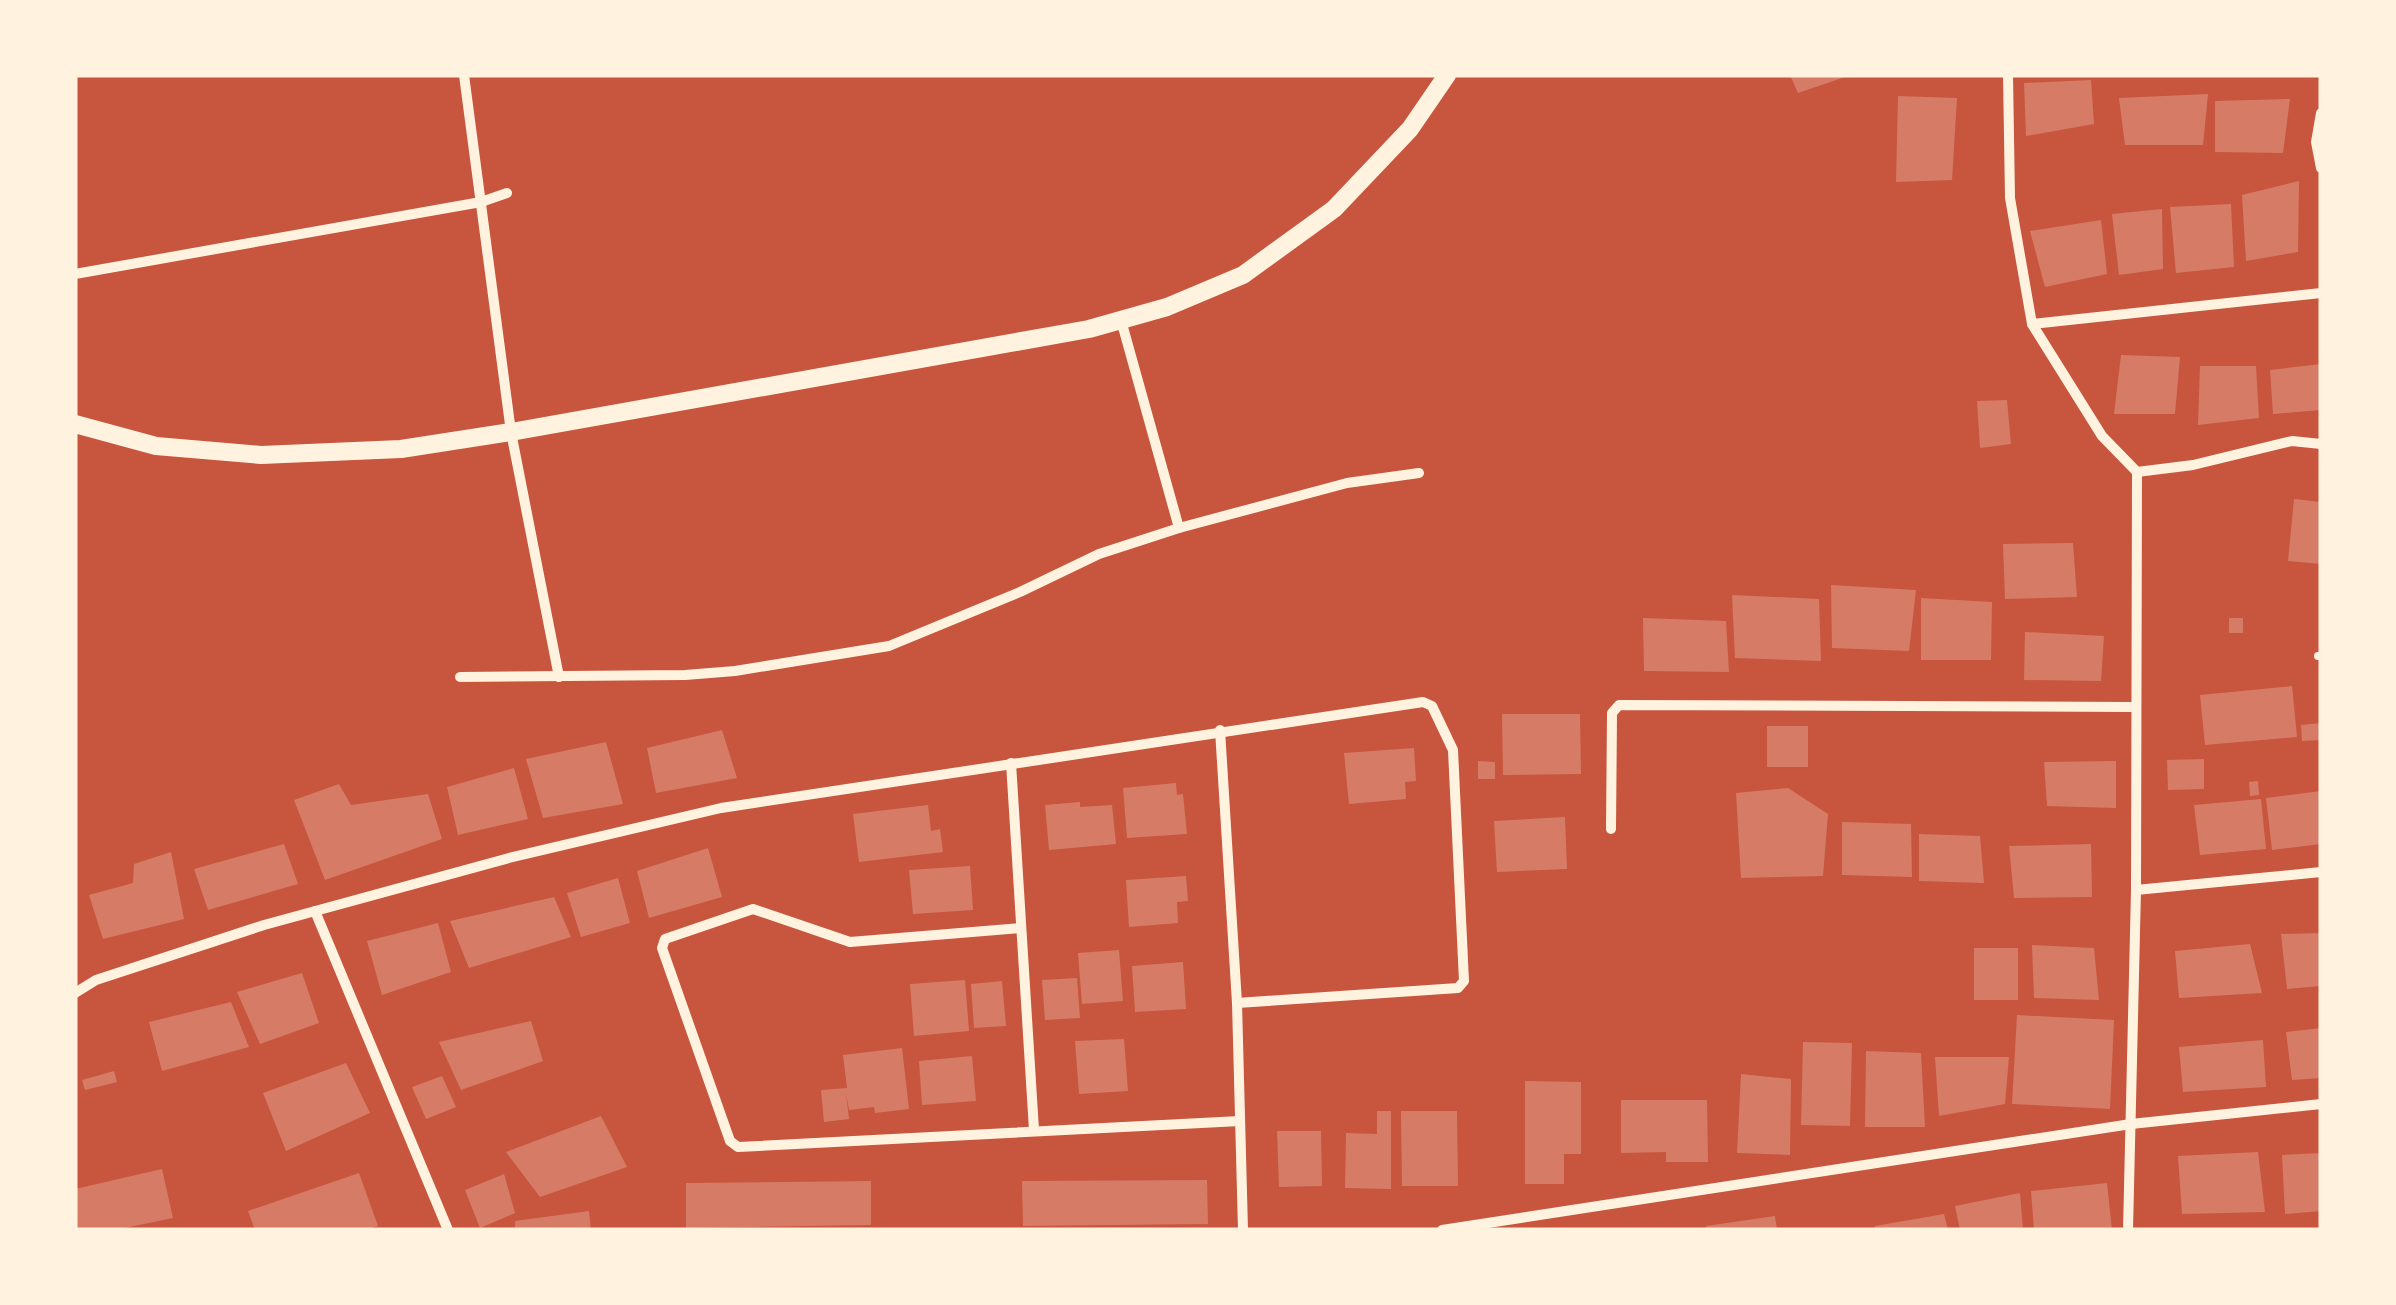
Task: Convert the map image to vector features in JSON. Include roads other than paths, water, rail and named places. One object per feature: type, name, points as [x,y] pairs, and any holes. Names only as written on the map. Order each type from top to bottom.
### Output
[{"type":"street","points":[[464,75],[510,432],[559,676]]},
{"type":"street","points":[[75,424],[156,446],[262,455],[401,448],[510,432],[1122,320],[1167,307],[1244,275],[1334,209],[1410,129],[1447,75]]},
{"type":"street","points":[[2008,75],[2010,198],[2032,324],[2102,436],[2138,472],[2136,890],[2128,1230]]},
{"type":"street","points":[[2321,114],[2316,142],[2321,168]]},
{"type":"street","points":[[75,274],[481,202],[506,193]]},
{"type":"street","points":[[2032,324],[2321,293]]},
{"type":"street","points":[[1122,320],[1179,528]]},
{"type":"street","points":[[2138,472],[2193,465],[2292,442],[2321,444]]},
{"type":"street","points":[[460,677],[685,676],[889,646],[1100,554],[1179,528],[1348,483],[1419,473]]},
{"type":"street","points":[[75,993],[96,980],[316,911],[509,858],[721,808],[1220,730],[1423,702],[1432,706],[1454,750],[1464,981],[1458,988],[1237,1003]]},
{"type":"street","points":[[1612,829],[1612,713],[1619,704],[2136,707]]},
{"type":"street","points":[[1220,730],[1237,1003],[1243,1230]]},
{"type":"street","points":[[1011,763],[1034,1130]]},
{"type":"street","points":[[2136,890],[2321,872]]},
{"type":"street","points":[[1021,928],[850,942],[752,909],[665,939],[662,948],[730,1142],[738,1147],[1240,1120]]},
{"type":"street","points":[[316,911],[448,1230]]},
{"type":"street","points":[[1442,1230],[2131,1124],[2321,1104]]}]
